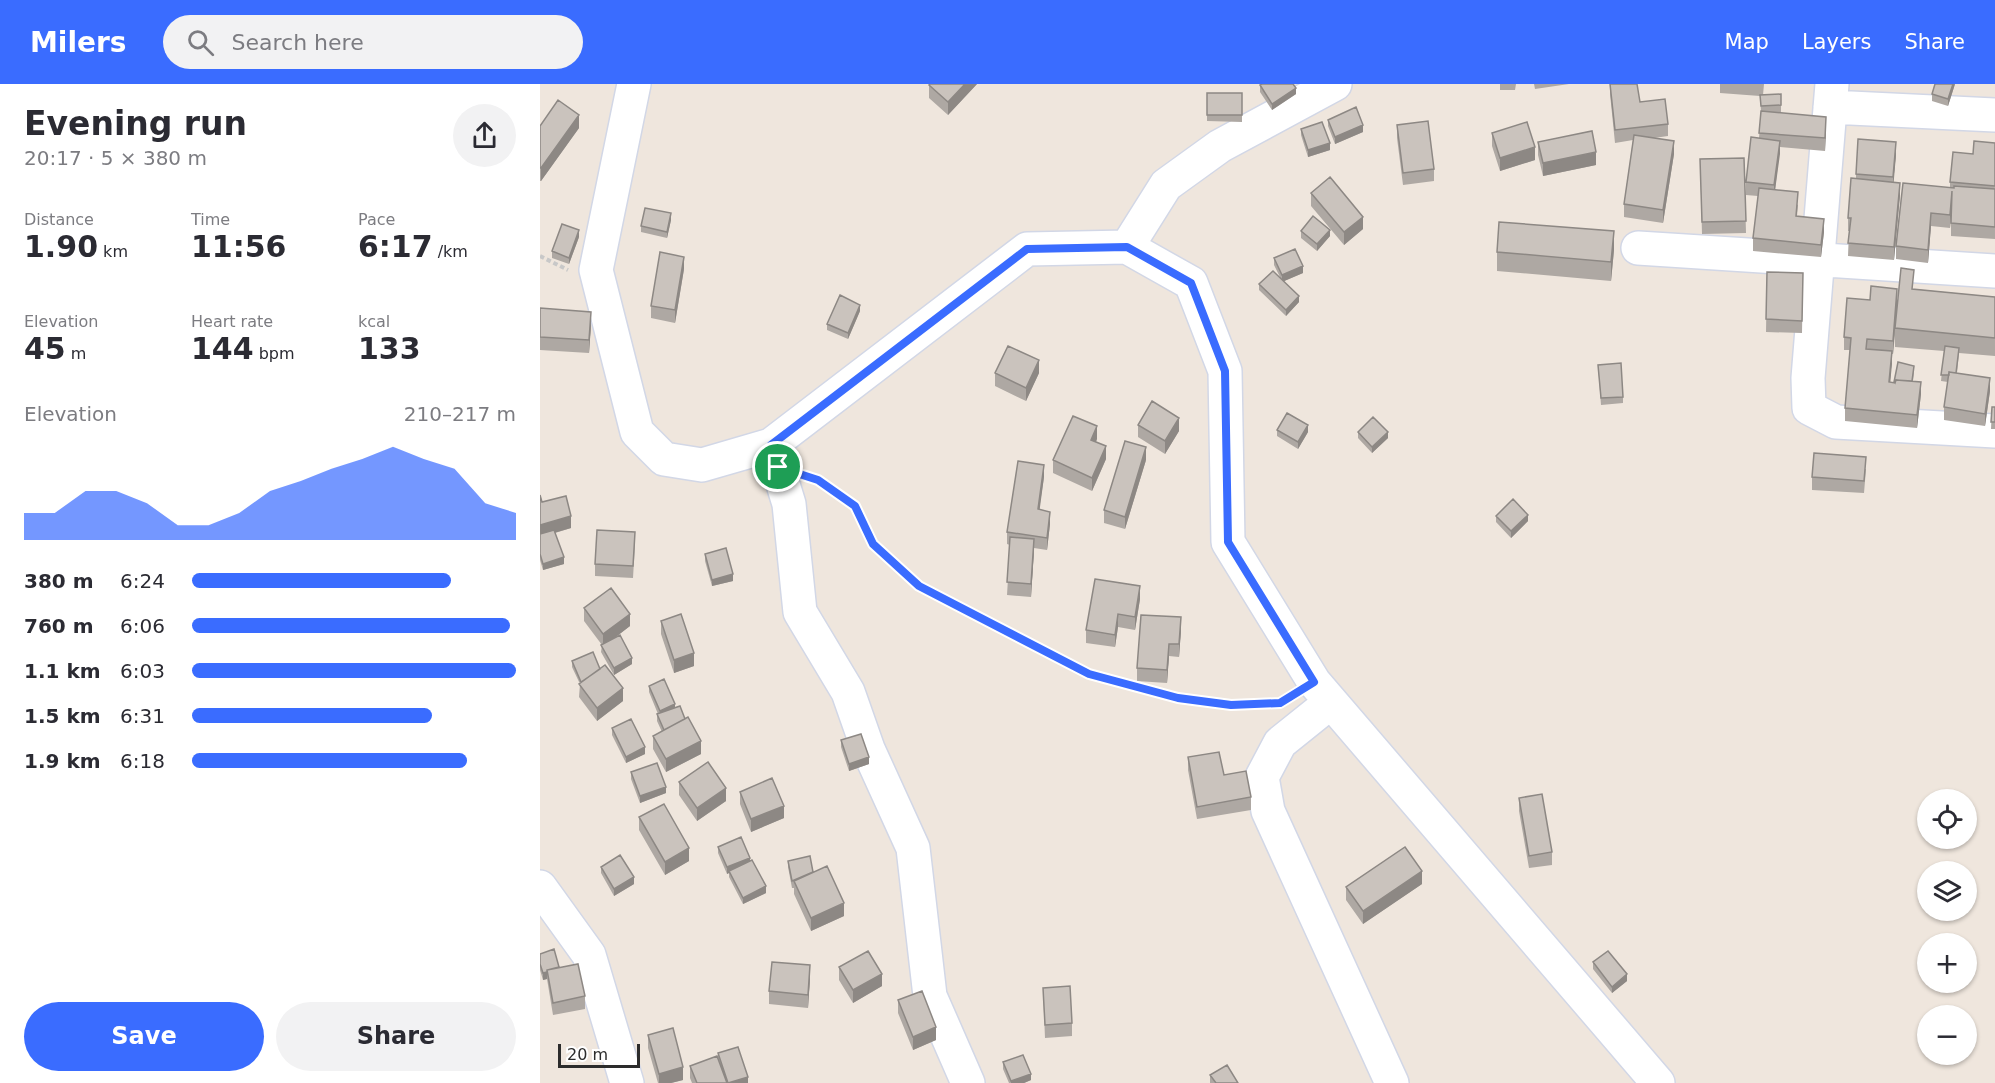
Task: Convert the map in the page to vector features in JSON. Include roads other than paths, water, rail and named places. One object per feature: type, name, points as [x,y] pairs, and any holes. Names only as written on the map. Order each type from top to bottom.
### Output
[{"type":"street","points":[[634,84],[596,270],[637,432],[664,459],[702,465],[774,456],[1027,249],[1127,247],[1191,283],[1225,371],[1228,542],[1323,692],[1658,1083]]},
{"type":"street","points":[[1127,247],[1166,184],[1220,146],[1335,84]]},
{"type":"street","points":[[1995,116],[1831,95],[1808,378],[1809,408],[1836,422],[1995,431]]},
{"type":"street","points":[[1638,248],[1995,271]]},
{"type":"street","points":[[774,456],[789,504],[800,612],[848,692],[868,748],[913,848],[930,996],[968,1083]]},
{"type":"street","points":[[1323,692],[1280,743],[1262,777],[1268,811],[1392,1083]]},
{"type":"street","points":[[540,887],[590,955],[627,1083]]}]
